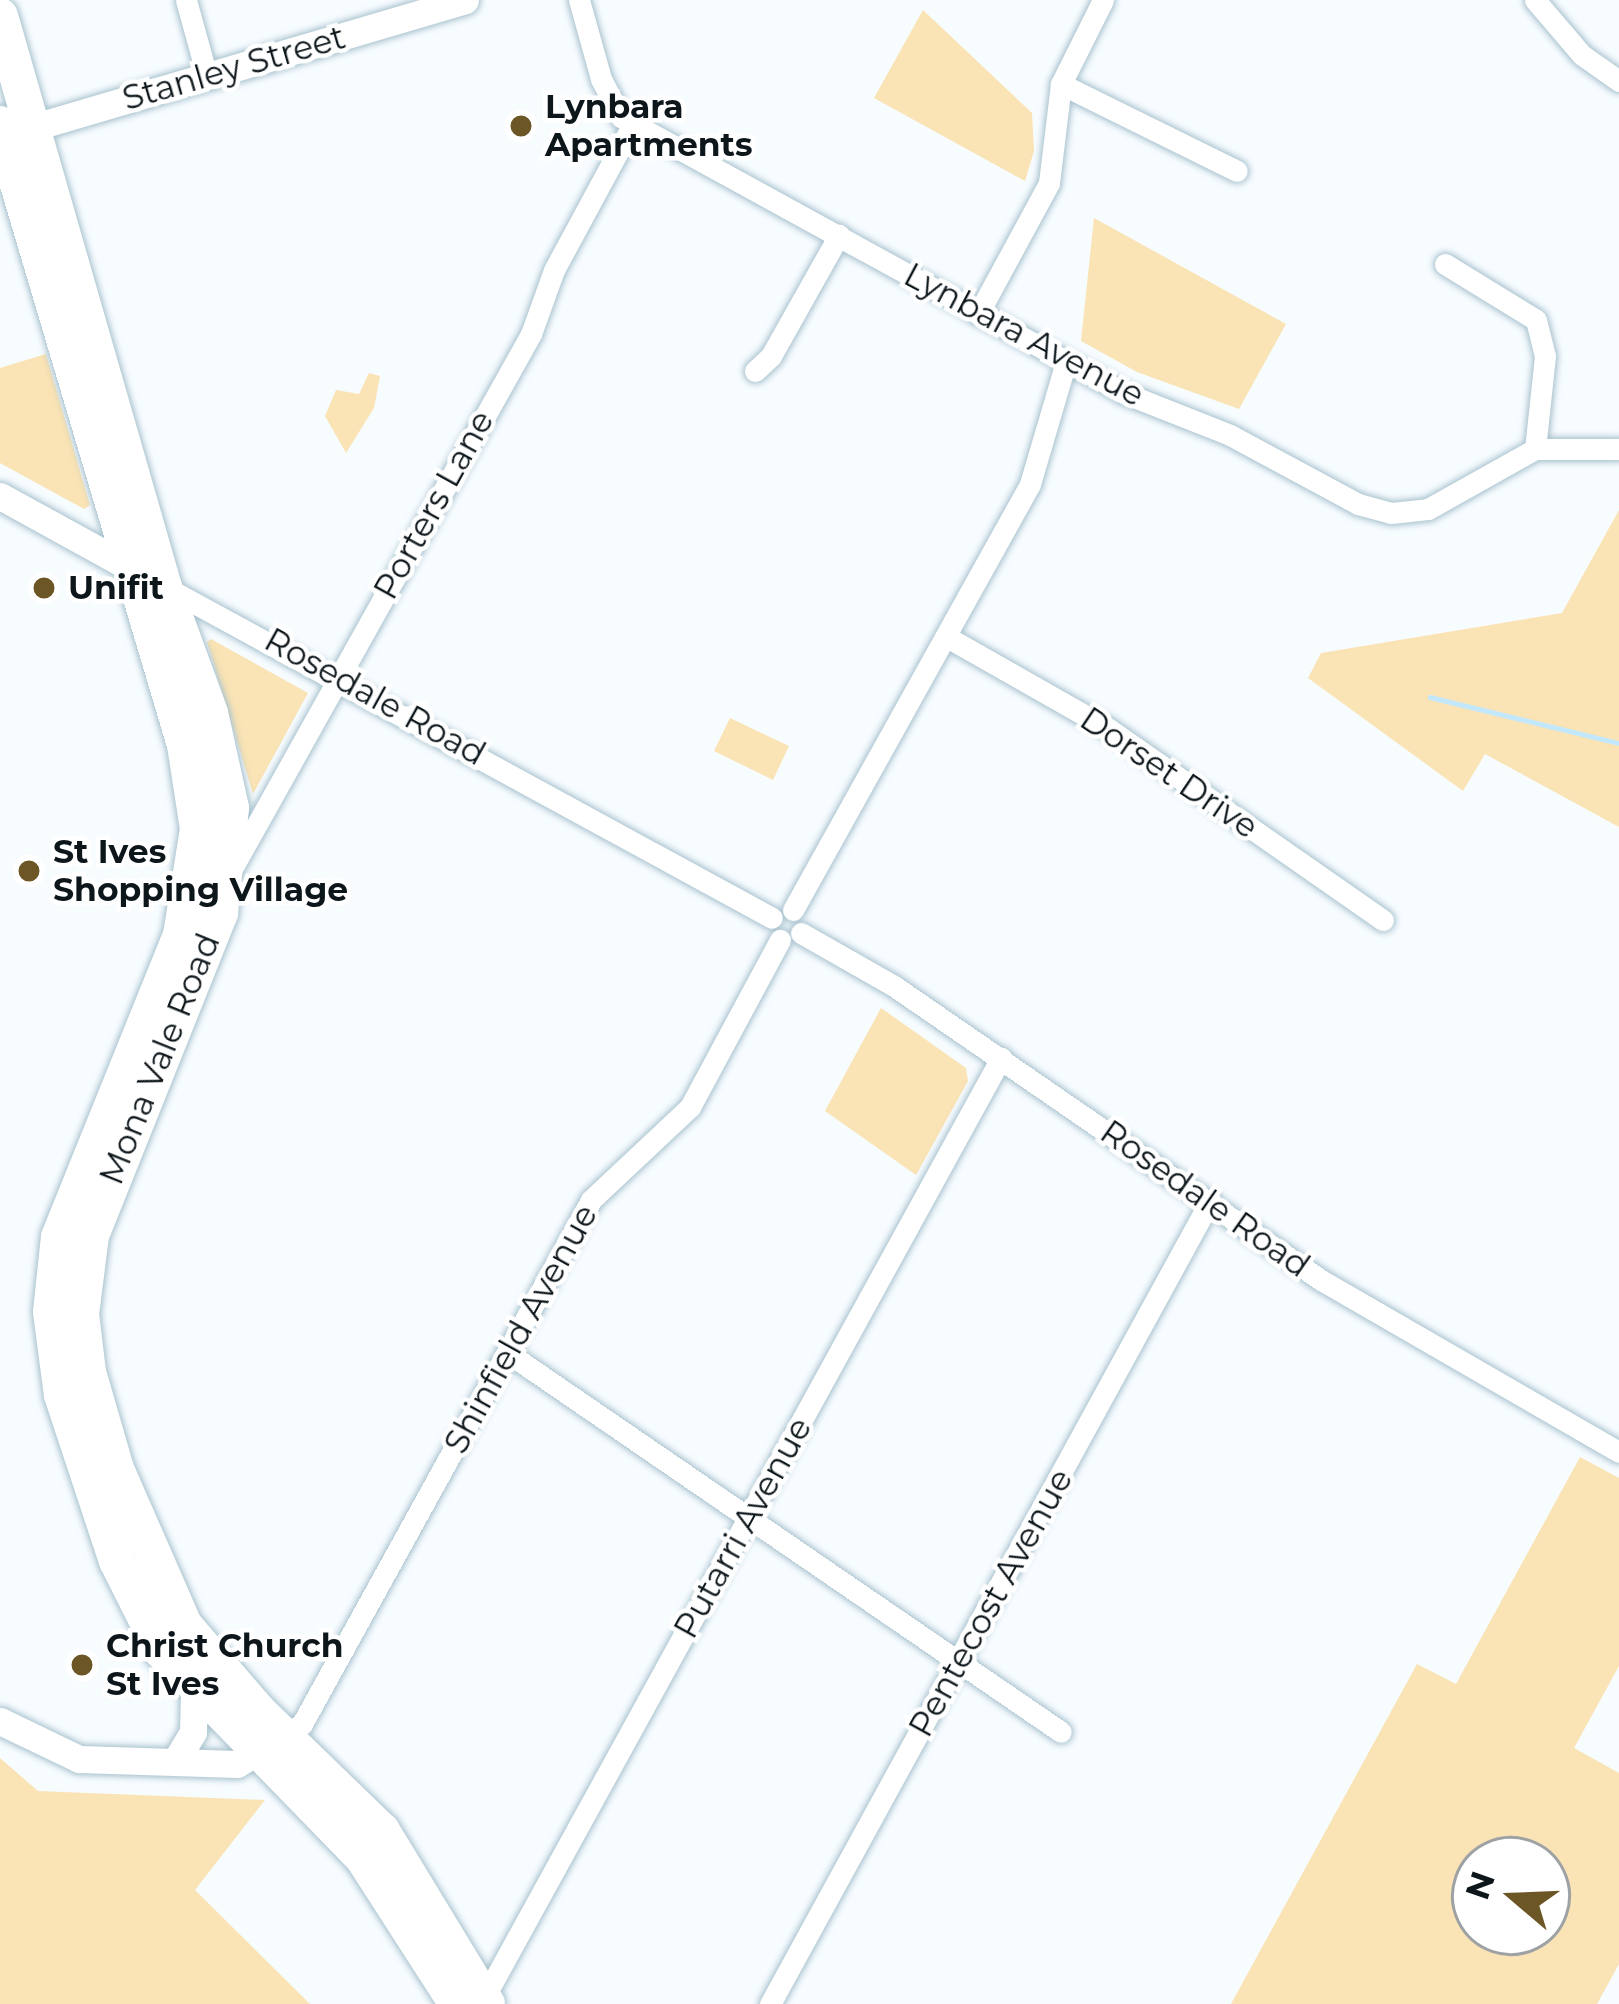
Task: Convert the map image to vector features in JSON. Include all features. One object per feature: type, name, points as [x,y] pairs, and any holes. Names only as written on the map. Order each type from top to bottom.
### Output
[{"type":"highway","name":"Mona Vale Road","points":[[0,16],[12,129],[130,568],[193,772],[198,858],[181,935],[67,1208],[51,1338],[73,1435],[123,1576],[162,1651],[194,1691],[269,1744]]},
{"type":"highway","name":"Mona Vale Road","points":[[12,129],[224,768],[226,882],[210,942],[99,1208],[86,1262],[83,1344],[116,1469],[168,1598],[269,1744],[476,2002]]},
{"type":"street","points":[[186,0],[207,76]]},
{"type":"street","name":"Stanley Street","points":[[12,129],[465,0]]},
{"type":"street","name":"Lynbara Avenue","points":[[579,0],[609,99],[633,124],[1066,362],[1379,511],[1440,506],[1535,449]]},
{"type":"street","points":[[978,314],[1049,183],[1060,84],[1103,0]]},
{"type":"street","points":[[1535,0],[1582,55],[1619,81]]},
{"type":"street","points":[[1060,84],[1237,170]]},
{"type":"street","name":"Porters Lane","points":[[226,882],[531,334],[554,271],[633,124]]},
{"type":"street","points":[[755,371],[839,235]]},
{"type":"street","points":[[1445,264],[1536,320],[1545,356],[1535,449],[1619,449]]},
{"type":"street","points":[[791,936],[783,914],[947,638],[1030,484],[1066,362]]},
{"type":"street","points":[[0,496],[164,587]]},
{"type":"street","name":"Rosedale Road","points":[[164,587],[783,914]]},
{"type":"street","name":"Dorset Drive","points":[[947,638],[1109,729],[1383,920]]},
{"type":"street","name":"Rosedale Road","points":[[791,936],[1001,1058],[1321,1280],[1619,1452]]},
{"type":"street","name":"Shinfield Avenue","points":[[269,1744],[302,1724],[591,1200],[690,1107],[791,936]]},
{"type":"street","name":"Putarri Avenue","points":[[476,2002],[751,1515],[1001,1058]]},
{"type":"street","name":"Pentecost Avenue","points":[[770,2004],[1210,1201]]},
{"type":"street","points":[[508,1353],[751,1515],[1061,1732]]},
{"type":"street","points":[[175,1762],[194,1732],[194,1691]]},
{"type":"street","points":[[0,1720],[79,1759],[237,1764],[269,1744]]},
{"type":"shaded area","points":[[923,10],[1032,113],[1034,151],[1025,181],[874,98]]},
{"type":"shaded area","points":[[1094,218],[1286,324],[1239,409],[1137,372],[1081,341]]},
{"type":"shaded area","points":[[46,354],[90,505],[84,509],[0,463],[0,368]]},
{"type":"shaded area","points":[[369,373],[380,376],[374,408],[346,453],[325,416],[336,390],[359,394]]},
{"type":"shaded area","points":[[1619,510],[1619,827],[1485,754],[1463,791],[1308,678],[1321,653],[1562,613]]},
{"type":"shaded area","points":[[211,639],[308,693],[253,794],[207,642]]},
{"type":"shaded area","points":[[730,718],[789,746],[773,780],[714,751]]},
{"type":"shaded area","points":[[881,1008],[966,1068],[968,1081],[916,1175],[825,1111]]},
{"type":"shaded area","points":[[1580,1457],[1619,1478],[1619,1666],[1574,1748],[1619,1773],[1619,1964],[1597,2004],[1231,2004],[1417,1664],[1456,1684]]},
{"type":"shaded area","points":[[0,1758],[38,1791],[265,1800],[195,1890],[310,2004],[0,2004]]},
{"type":"waterway","points":[[1430,697],[1619,743]]},
{"type":"place","name":"Lynbara Apartments","points":[[521,126]]},
{"type":"place","name":"Unifit","points":[[44,588]]},
{"type":"place","name":"St Ives Shopping Village","points":[[29,871]]},
{"type":"place","name":"Christ Church St Ives","points":[[82,1665]]}]
